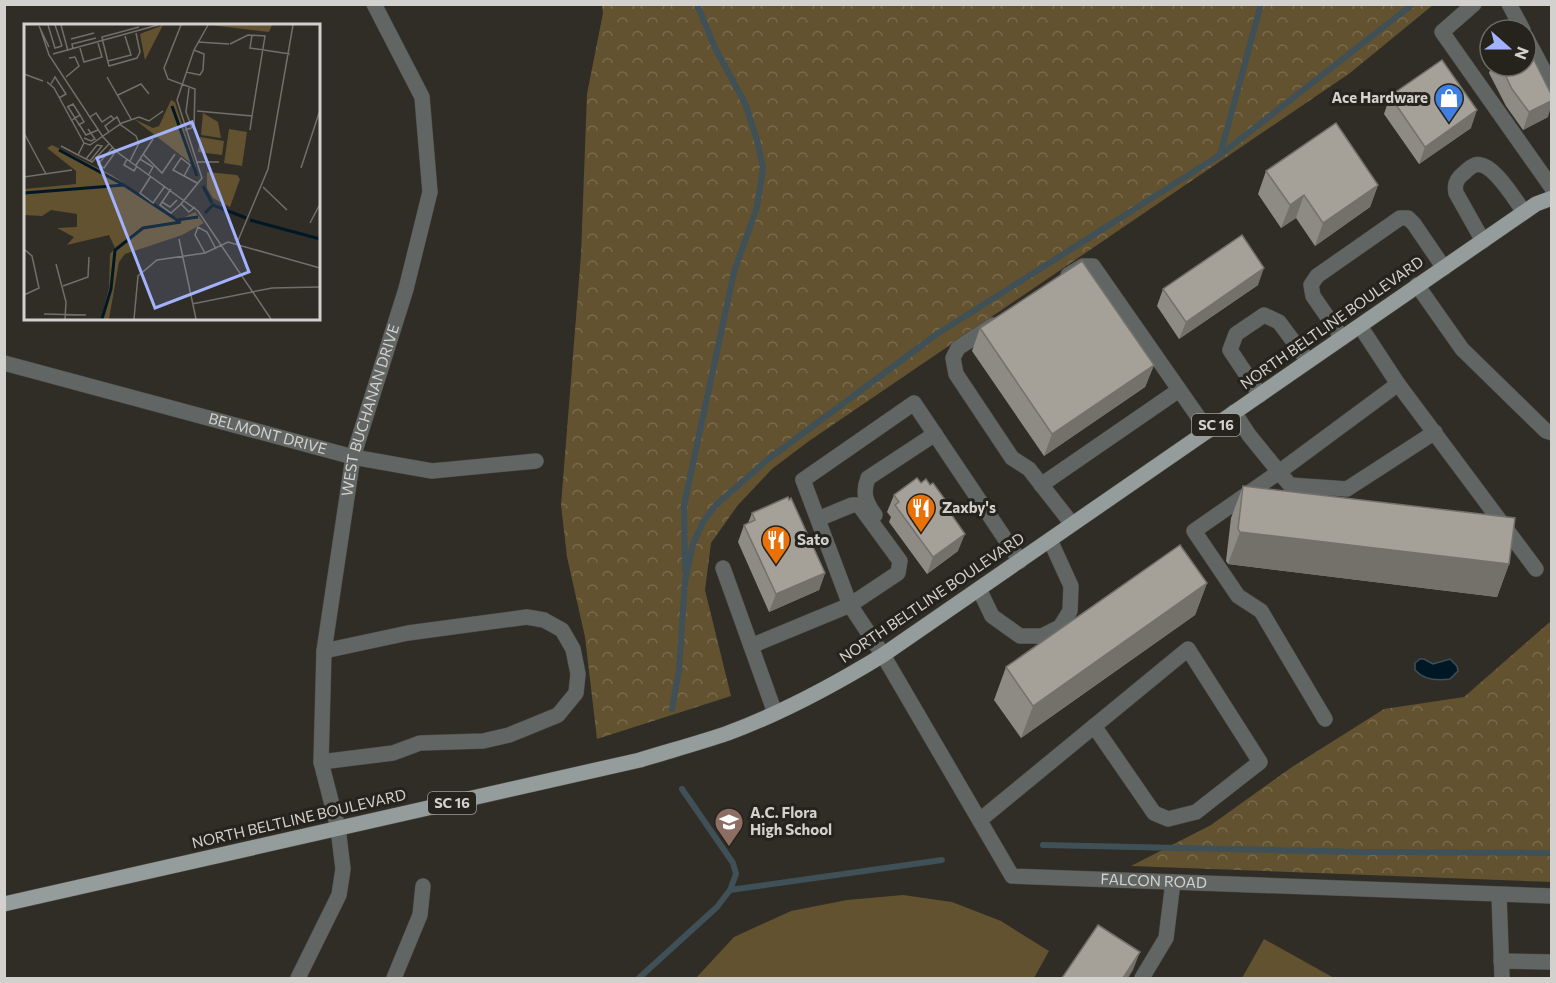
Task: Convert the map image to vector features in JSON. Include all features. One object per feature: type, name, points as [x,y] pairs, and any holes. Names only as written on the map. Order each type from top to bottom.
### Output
[{"type":"main road","name":"NORTH BELTLINE BOULEVARD","points":[[4,904],[640,760],[728,733],[775,713],[833,684],[883,655],[1524,212],[1551,198]]},
{"type":"street","name":"WEST BUCHANAN DRIVE","points":[[303,976],[339,895],[343,869],[338,828],[321,762],[324,651],[353,457],[406,289],[430,192],[422,97],[374,4]]},
{"type":"street","points":[[1474,4],[1442,32],[1551,188]]},
{"type":"street","points":[[1509,4],[1516,18]]},
{"type":"street","points":[[1538,61],[1551,86]]},
{"type":"street","points":[[1483,241],[1456,193],[1455,186],[1458,177],[1474,165],[1492,169],[1524,212]]},
{"type":"street","points":[[1342,338],[1313,296],[1311,285],[1317,276],[1400,218],[1408,218],[1414,224],[1444,268]]},
{"type":"street","points":[[1057,282],[1083,266],[1093,266],[1208,431]]},
{"type":"street","points":[[1418,285],[1462,349],[1546,431],[1551,433]]},
{"type":"street","points":[[1007,315],[958,348],[953,358],[956,374],[1012,458],[1029,469],[1072,524]]},
{"type":"street","points":[[1260,395],[1230,350],[1236,334],[1264,315],[1279,322],[1308,361]]},
{"type":"street","points":[[1360,326],[1398,384],[1536,569]]},
{"type":"street","name":"BELMONT DRIVE","points":[[4,363],[353,457],[432,471],[536,461]]},
{"type":"street","points":[[1325,719],[1261,611],[1238,596],[1194,531],[1279,472],[1398,384]]},
{"type":"street","points":[[1041,485],[1179,390]]},
{"type":"street","name":"FALCON ROAD","points":[[935,434],[914,404],[803,480],[850,605],[883,655],[1012,876],[1551,896]]},
{"type":"street","points":[[1234,412],[1249,435],[1290,485],[1347,489],[1435,432]]},
{"type":"street","points":[[751,645],[850,605],[903,570],[905,562],[902,552],[871,510],[865,498],[864,488],[868,478],[935,434],[1020,561]]},
{"type":"street","points":[[818,519],[852,505],[859,506],[900,561],[898,573]]},
{"type":"street","points":[[979,589],[992,616],[1020,636],[1042,636],[1060,627],[1070,611],[1071,586],[1050,540]]},
{"type":"street","points":[[723,568],[775,713]]},
{"type":"street","points":[[321,762],[393,753],[420,743],[483,741],[509,735],[558,715],[576,693],[578,674],[573,649],[562,630],[544,620],[527,617],[408,633],[324,651]]},
{"type":"street","points":[[980,820],[1094,726],[1188,649],[1260,762],[1196,812],[1168,819],[1154,813],[1094,726]]},
{"type":"street","points":[[1142,978],[1166,938],[1173,882]]},
{"type":"street","points":[[394,978],[420,915],[423,886]]},
{"type":"street","points":[[1499,895],[1502,978]]},
{"type":"street","points":[[1501,961],[1551,962]]},
{"type":"green space","points":[[602,5],[1433,5],[1350,73],[809,441],[772,469],[738,505],[711,543],[705,590],[731,696],[597,739],[585,637],[567,557],[561,505],[581,255],[587,94],[603,13]]},
{"type":"green space","points":[[1551,621],[1551,882],[1131,866],[1211,825],[1292,767],[1384,709],[1464,697]]},
{"type":"green space","points":[[903,895],[952,902],[1001,921],[1049,951],[1034,978],[696,978],[734,937],[791,911],[847,900]]},
{"type":"green space","points":[[1264,939],[1334,978],[1242,978]]},
{"type":"water","points":[[1420,659],[1433,664],[1450,659],[1457,666],[1458,671],[1450,679],[1427,678],[1415,670],[1415,663]]},
{"type":"building","points":[[1442,60],[1477,110],[1425,147],[1390,96]]},
{"type":"building","points":[[1538,68],[1551,94],[1551,101],[1529,112],[1507,78],[1538,78]]},
{"type":"building","points":[[1336,123],[1378,185],[1323,223],[1304,195],[1290,205],[1266,171]]},
{"type":"building","points":[[1242,235],[1264,268],[1186,322],[1163,289]]},
{"type":"building","points":[[1082,261],[1154,365],[1052,434],[980,328]]},
{"type":"building","points":[[917,478],[921,483],[926,479],[930,485],[933,483],[954,512],[951,514],[965,534],[933,557],[895,505],[899,502],[894,495]]},
{"type":"building","points":[[1243,486],[1515,518],[1509,564],[1240,532],[1238,529]]},
{"type":"building","points":[[788,497],[789,500],[791,498],[825,573],[776,594],[744,525],[755,520],[752,513]]},
{"type":"building","points":[[1180,545],[1207,583],[1033,706],[1006,667]]},
{"type":"building","points":[[1098,925],[1140,952],[1123,978],[1062,978]]},
{"type":"waterway","points":[[685,571],[684,505],[734,272],[757,207],[763,168],[745,103],[715,48],[697,4]]},
{"type":"waterway","points":[[672,709],[679,670],[685,581],[693,544],[703,522],[716,505],[767,460],[937,334],[1220,155],[1261,4]]},
{"type":"waterway","points":[[1220,155],[1413,4]]},
{"type":"waterway","points":[[639,978],[717,907],[730,890],[736,874],[733,863],[682,789]]},
{"type":"waterway","points":[[1043,845],[1361,852],[1552,853]]},
{"type":"waterway","points":[[730,890],[942,860]]},
{"type":"place","name":"Ace Hardware","points":[[1449,124]]},
{"type":"place","name":"Zaxby's","points":[[921,534]]},
{"type":"place","name":"Sato","points":[[776,566]]},
{"type":"place","name":"A.C. Flora High School","points":[[729,848]]}]
